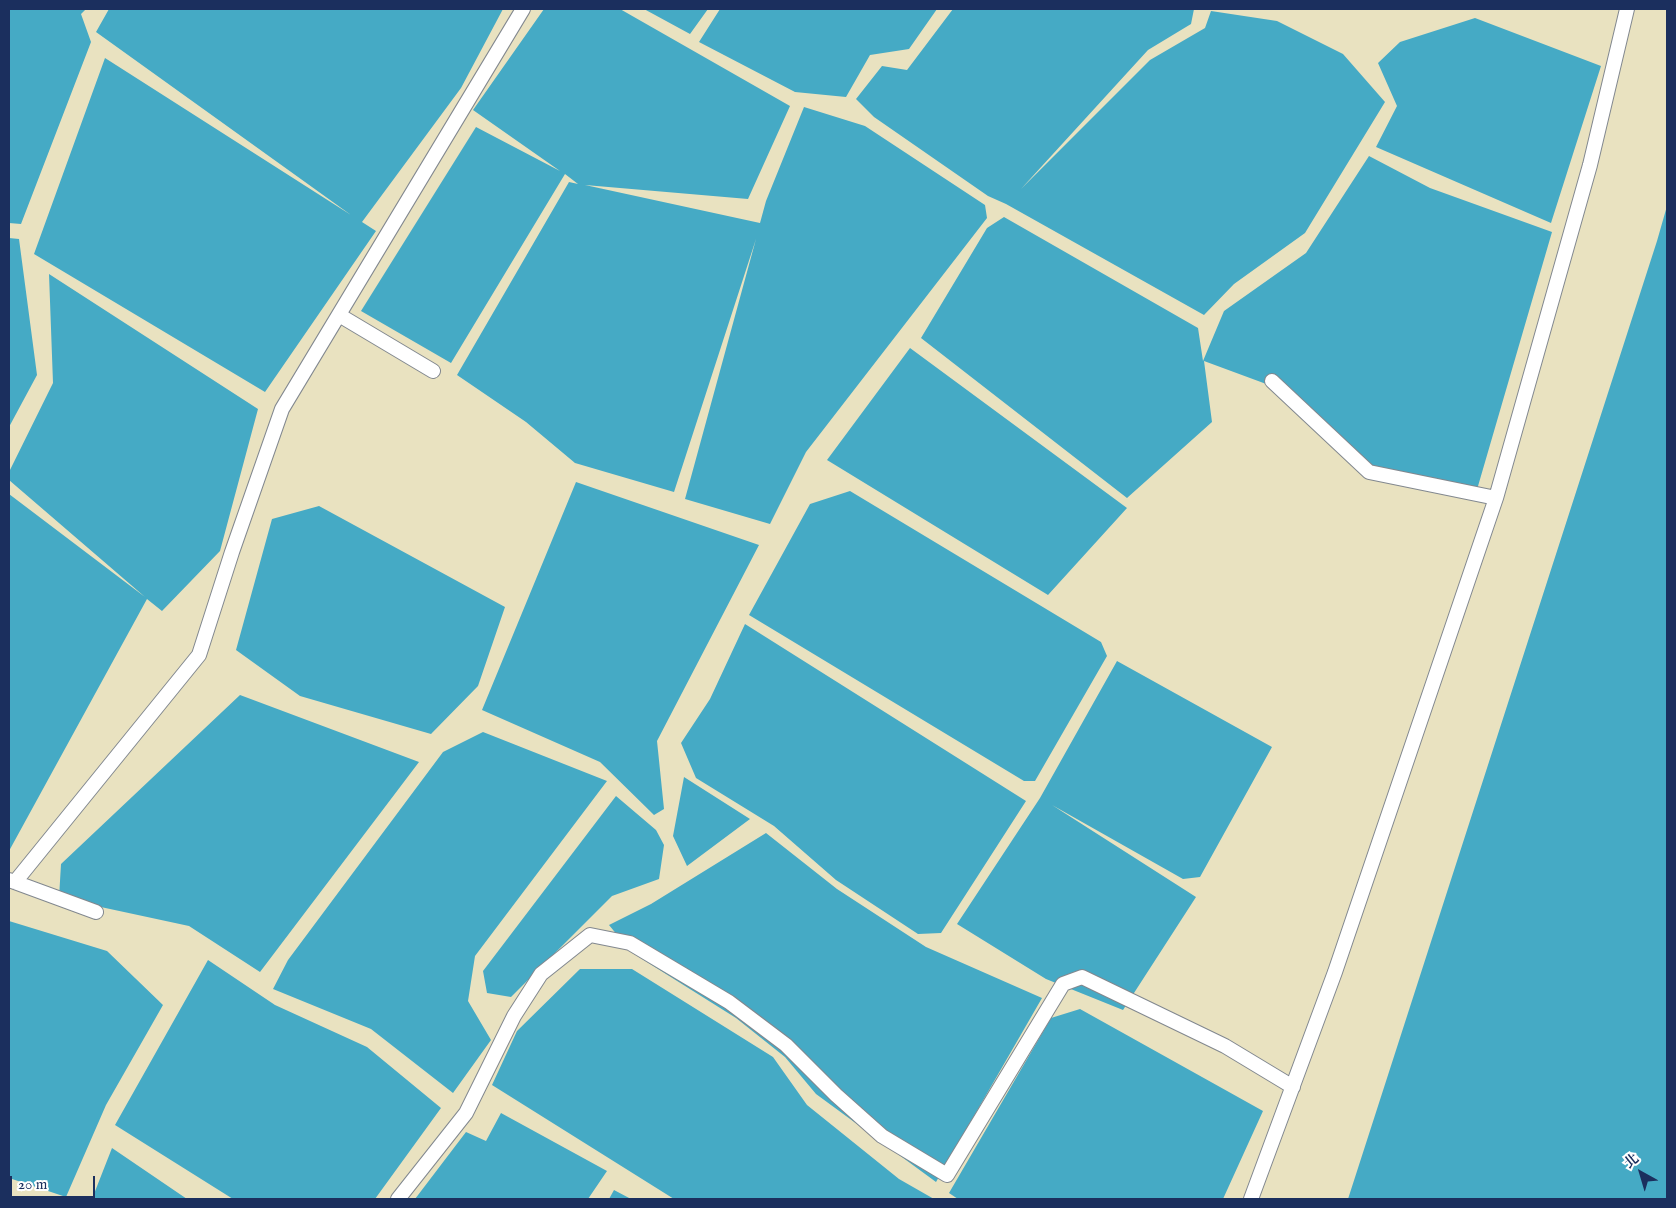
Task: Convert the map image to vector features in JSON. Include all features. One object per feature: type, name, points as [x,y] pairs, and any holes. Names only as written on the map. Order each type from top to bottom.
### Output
[{"type":"lane","points":[[96,912],[12,881],[199,654],[282,409],[522,9]]},
{"type":"lane","points":[[1252,1199],[1335,972],[1496,498],[1590,165],[1627,9]]},
{"type":"lane","points":[[339,315],[433,371]]},
{"type":"lane","points":[[1272,381],[1369,472],[1496,498]]},
{"type":"lane","points":[[398,1199],[466,1113],[514,1016],[540,974],[590,935],[630,943],[729,1002],[786,1045],[836,1095],[882,1136],[947,1175],[1064,984],[1082,977],[1224,1046],[1293,1087]]},
{"type":"water","points":[[9,9],[86,9],[81,14],[91,42],[21,224],[9,223]]},
{"type":"water","points":[[109,9],[503,9],[461,88],[362,222],[376,231],[265,392],[34,254],[105,58],[351,215],[96,32]]},
{"type":"water","points":[[544,9],[620,9],[790,106],[748,199],[585,185],[760,223],[766,201],[804,107],[865,126],[985,205],[987,218],[806,452],[770,524],[685,499],[756,239],[674,492],[575,463],[526,422],[457,375],[569,182],[578,184],[565,174],[451,363],[361,311],[476,127],[560,171],[473,110]]},
{"type":"water","points":[[644,9],[708,9],[690,34]]},
{"type":"water","points":[[720,9],[937,9],[909,49],[870,55],[846,97],[795,92],[699,42]]},
{"type":"water","points":[[953,9],[1194,9],[1191,24],[1148,50],[1021,189],[1150,60],[1205,28],[1211,11],[1277,21],[1343,54],[1385,102],[1305,233],[1234,284],[1204,315],[1006,204],[988,196],[874,117],[856,99],[882,66],[907,70]]},
{"type":"water","points":[[1475,18],[1601,66],[1551,223],[1376,147],[1397,106],[1378,63],[1400,42]]},
{"type":"water","points":[[1369,156],[1430,188],[1552,232],[1476,493],[1371,469],[1296,395],[1204,361],[1212,422],[1127,498],[921,338],[987,228],[1004,217],[1198,328],[1203,361],[1224,311],[1306,253]]},
{"type":"water","points":[[1667,206],[1667,1199],[1348,1199],[1657,241]]},
{"type":"water","points":[[9,238],[19,239],[37,375],[9,427]]},
{"type":"water","points":[[49,274],[258,409],[220,551],[162,611],[147,599],[9,851],[9,494],[145,597],[9,480],[9,472],[53,383]]},
{"type":"water","points":[[910,348],[1127,508],[1048,595],[827,460]]},
{"type":"water","points":[[576,482],[759,545],[657,741],[664,809],[654,815],[600,762],[482,710]]},
{"type":"water","points":[[850,491],[1101,642],[1107,656],[1035,781],[1024,781],[749,615],[810,504]]},
{"type":"water","points":[[319,506],[505,607],[478,686],[431,734],[300,696],[236,650],[272,519]]},
{"type":"water","points":[[745,624],[1026,801],[941,933],[918,934],[836,880],[774,826],[696,778],[681,743],[710,699]]},
{"type":"water","points":[[1117,661],[1272,747],[1200,877],[1183,879],[1052,805],[1196,897],[1123,1010],[1046,979],[957,924],[1040,798]]},
{"type":"water","points":[[240,695],[419,762],[260,972],[189,926],[59,898],[61,864]]},
{"type":"water","points":[[483,732],[607,781],[475,956],[468,1001],[491,1040],[453,1093],[371,1029],[273,989],[288,960],[443,752]]},
{"type":"water","points":[[684,777],[750,819],[687,866],[673,836]]},
{"type":"water","points":[[616,796],[656,830],[664,845],[659,879],[612,896],[511,997],[487,993],[483,971]]},
{"type":"water","points":[[766,833],[837,889],[926,947],[1042,998],[936,1182],[816,1094],[785,1057],[736,1018],[631,952],[609,925],[651,904]]},
{"type":"water","points":[[9,921],[107,951],[163,1005],[106,1105],[66,1197],[9,1178]]},
{"type":"water","points":[[208,960],[275,1005],[367,1047],[441,1108],[375,1199],[233,1199],[115,1125]]},
{"type":"water","points":[[580,969],[632,969],[773,1057],[807,1105],[899,1179],[934,1199],[674,1199],[492,1085],[517,1031]]},
{"type":"water","points":[[1080,1009],[1263,1111],[1223,1199],[958,1199],[949,1193],[1051,1018]]},
{"type":"water","points":[[501,1113],[607,1171],[588,1199],[415,1199],[466,1132],[486,1141]]},
{"type":"water","points":[[112,1148],[187,1199],[92,1199]]},
{"type":"water","points":[[614,1190],[631,1199],[609,1199]]}]
